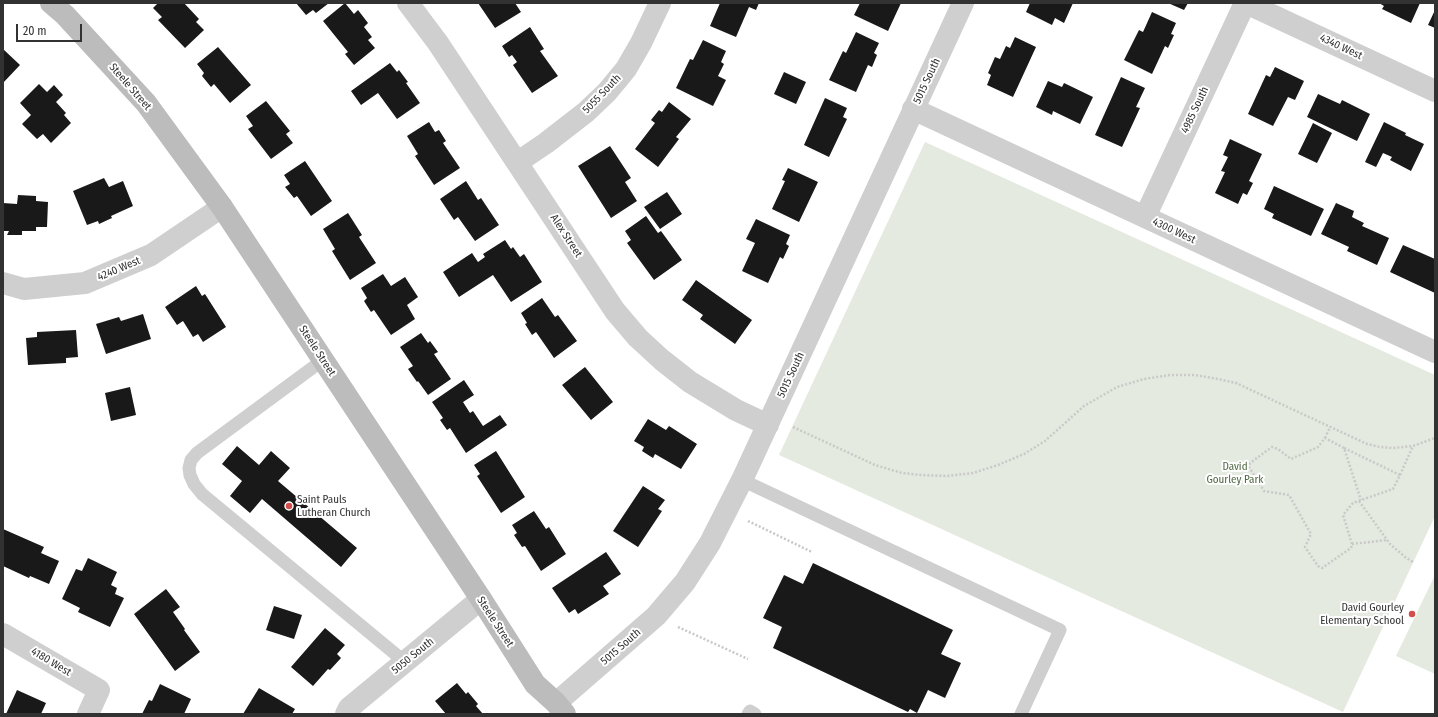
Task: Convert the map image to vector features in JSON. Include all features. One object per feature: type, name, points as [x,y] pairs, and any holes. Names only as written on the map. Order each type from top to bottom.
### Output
[{"type":"street","name":"Steele Street","points":[[51,3],[66,16],[146,103],[222,207],[481,599],[535,684],[561,709]]},
{"type":"street","name":"Alex Street","points":[[408,3],[438,43],[518,162],[614,311],[638,338],[662,360],[690,382],[736,410],[768,425]]},
{"type":"street","name":"5055 South","points":[[518,162],[546,143],[586,112],[607,92],[630,63],[660,3]]},
{"type":"street","name":"5015 South","points":[[561,709],[656,616],[685,582],[710,543],[768,425],[963,3]]},
{"type":"street","name":"4340 West","points":[[1246,3],[1435,91]]},
{"type":"street","name":"4985 South","points":[[1145,217],[1246,3]]},
{"type":"street","name":"4300 West","points":[[913,109],[1435,352]]},
{"type":"street","name":"4240 West","points":[[3,283],[24,289],[85,283],[151,255],[222,207]]},
{"type":"street","name":"5050 South","points":[[346,714],[349,708],[481,599]]},
{"type":"street","name":"4180 West","points":[[3,634],[99,690],[88,714]]},
{"type":"lane","points":[[323,360],[197,453],[191,460],[189,468],[190,475],[194,484],[202,494],[405,662]]},
{"type":"lane","points":[[742,480],[1060,630],[1021,714]]},
{"type":"lane","points":[[748,714],[750,712],[755,714]]},
{"type":"path","points":[[793,427],[875,465],[902,473],[947,476],[973,473],[998,466],[1024,454],[1045,441],[1084,406],[1117,387],[1144,379],[1170,375],[1195,375],[1236,383],[1367,444],[1392,448],[1413,446],[1435,438]]},
{"type":"path","points":[[1330,427],[1325,438],[1318,447],[1291,459],[1278,449],[1272,447],[1250,463],[1249,467],[1264,491],[1289,495],[1311,534],[1305,547],[1318,566],[1322,568],[1351,548],[1352,544],[1343,515],[1353,503],[1393,489],[1413,446]]},
{"type":"path","points":[[1325,438],[1400,475]]},
{"type":"path","points":[[1344,448],[1360,501],[1387,540],[1405,557],[1413,562]]},
{"type":"path","points":[[748,522],[812,552]]},
{"type":"path","points":[[1352,544],[1387,540]]},
{"type":"path","points":[[678,627],[748,659]]},
{"type":"green space","name":"David Gourley Park","points":[[925,142],[1435,375],[1435,516],[1343,712],[779,455]]},
{"type":"green space","points":[[1435,575],[1435,674],[1396,656]]},
{"type":"building","points":[[158,3],[184,3],[199,19],[196,22],[204,30],[185,48],[158,20],[162,17],[153,8]]},
{"type":"building","points":[[296,3],[329,3],[316,13],[313,10],[306,15]]},
{"type":"building","points":[[345,3],[354,14],[358,10],[368,23],[364,27],[372,37],[368,40],[375,48],[354,65],[345,54],[348,52],[323,21]]},
{"type":"building","points":[[478,3],[515,3],[521,12],[495,28]]},
{"type":"building","points":[[720,3],[759,3],[756,10],[749,7],[736,37],[710,26]]},
{"type":"building","points":[[860,3],[901,3],[888,31],[854,15]]},
{"type":"building","points":[[1030,3],[1073,3],[1064,23],[1055,18],[1052,25],[1026,12]]},
{"type":"building","points":[[1168,3],[1188,3],[1184,10]]},
{"type":"building","points":[[1379,3],[1420,3],[1411,23],[1382,9],[1384,6]]},
{"type":"building","points":[[1435,10],[1435,28],[1428,25]]},
{"type":"building","points":[[1152,12],[1176,23],[1171,34],[1174,35],[1168,48],[1165,46],[1152,74],[1124,60],[1139,30],[1143,32]]},
{"type":"building","points":[[530,27],[544,49],[540,51],[558,76],[532,93],[513,65],[517,62],[512,55],[509,57],[502,46]]},
{"type":"building","points":[[856,32],[879,43],[874,53],[877,55],[872,67],[868,65],[856,92],[829,80],[843,51],[846,53]]},
{"type":"building","points":[[1015,37],[1036,47],[1013,97],[987,85],[991,75],[988,73],[995,57],[1000,59],[1006,46],[1010,48]]},
{"type":"building","points":[[703,40],[726,51],[721,62],[724,64],[718,76],[726,80],[713,106],[676,88],[690,59],[693,60]]},
{"type":"building","points":[[218,47],[251,85],[230,103],[214,84],[211,87],[202,76],[204,73],[197,64]]},
{"type":"building","points":[[3,49],[20,65],[3,83]]},
{"type":"building","points":[[390,63],[397,72],[399,70],[408,82],[406,83],[420,103],[397,119],[378,93],[361,105],[351,91]]},
{"type":"building","points":[[1275,67],[1304,81],[1295,100],[1288,97],[1273,126],[1248,114],[1266,75],[1270,77]]},
{"type":"building","points":[[784,72],[806,82],[796,104],[774,94]]},
{"type":"building","points":[[1121,77],[1145,88],[1136,107],[1140,108],[1122,147],[1095,135]]},
{"type":"building","points":[[1048,81],[1062,87],[1064,83],[1093,97],[1080,124],[1053,111],[1052,115],[1036,107]]},
{"type":"building","points":[[39,84],[47,92],[54,85],[63,95],[56,102],[66,113],[64,115],[71,123],[51,143],[43,134],[37,139],[22,124],[31,115],[20,103]]},
{"type":"building","points":[[1318,94],[1340,104],[1342,100],[1370,114],[1357,141],[1307,117]]},
{"type":"building","points":[[825,98],[847,108],[843,117],[847,119],[829,157],[804,145]]},
{"type":"building","points":[[266,101],[290,131],[286,134],[293,143],[271,159],[248,129],[253,126],[246,116]]},
{"type":"building","points":[[669,102],[691,119],[676,137],[679,139],[658,167],[635,149],[655,123],[651,120],[659,110],[662,112]]},
{"type":"building","points":[[429,122],[435,132],[439,130],[446,141],[443,143],[460,168],[434,185],[415,156],[418,154],[407,136]]},
{"type":"building","points":[[1384,122],[1406,133],[1405,135],[1424,144],[1411,171],[1390,160],[1392,157],[1383,153],[1376,167],[1365,162]]},
{"type":"building","points":[[1313,123],[1332,133],[1317,163],[1298,154]]},
{"type":"building","points":[[1230,139],[1262,154],[1249,181],[1253,183],[1247,195],[1243,193],[1238,204],[1215,193],[1225,172],[1221,171],[1228,157],[1223,155]]},
{"type":"building","points":[[610,146],[631,178],[625,182],[637,201],[611,218],[578,166]]},
{"type":"building","points":[[305,161],[332,201],[311,216],[297,196],[294,198],[285,187],[290,184],[284,175]]},
{"type":"building","points":[[788,168],[818,182],[799,222],[772,209],[785,181],[782,180]]},
{"type":"building","points":[[104,178],[109,187],[123,181],[133,206],[111,216],[112,218],[99,224],[98,221],[87,225],[73,191]]},
{"type":"building","points":[[466,181],[478,200],[481,198],[499,225],[475,241],[458,217],[454,220],[440,199]]},
{"type":"building","points":[[1274,186],[1324,209],[1311,236],[1272,218],[1274,214],[1264,209]]},
{"type":"building","points":[[667,192],[682,214],[660,229],[644,207]]},
{"type":"building","points":[[18,195],[36,196],[36,201],[48,202],[47,227],[36,227],[36,231],[22,231],[22,235],[7,235],[9,231],[3,231],[3,203],[17,204]]},
{"type":"building","points":[[1336,203],[1354,211],[1352,217],[1364,223],[1362,226],[1389,238],[1377,265],[1347,251],[1349,247],[1321,234]]},
{"type":"building","points":[[348,213],[362,235],[359,237],[376,263],[350,280],[332,251],[335,249],[323,229]]},
{"type":"building","points":[[646,216],[658,233],[661,231],[682,260],[654,280],[627,243],[631,240],[625,231]]},
{"type":"building","points":[[756,219],[790,235],[786,244],[789,246],[783,259],[780,257],[768,283],[742,271],[755,243],[746,239]]},
{"type":"building","points":[[505,240],[511,249],[513,247],[520,257],[524,254],[542,282],[511,302],[493,275],[459,297],[443,272],[472,253],[478,262],[485,257],[483,254]]},
{"type":"building","points":[[1403,245],[1435,259],[1435,293],[1390,272]]},
{"type":"building","points":[[383,274],[391,286],[405,277],[418,297],[407,305],[415,319],[391,335],[374,310],[371,312],[364,301],[367,298],[361,288]]},
{"type":"building","points":[[696,280],[752,320],[735,344],[700,319],[703,315],[682,300]]},
{"type":"building","points":[[196,286],[202,296],[205,294],[226,327],[203,342],[198,334],[193,337],[183,321],[177,325],[165,307]]},
{"type":"building","points":[[542,298],[555,317],[558,315],[577,341],[554,358],[536,332],[532,335],[525,324],[527,323],[521,313]]},
{"type":"building","points":[[143,314],[151,339],[106,354],[96,324],[119,317],[121,321]]},
{"type":"building","points":[[76,330],[78,357],[66,358],[66,363],[28,365],[26,338],[37,337],[37,332]]},
{"type":"building","points":[[421,333],[428,343],[430,341],[438,352],[434,354],[451,379],[428,395],[408,369],[413,366],[400,347]]},
{"type":"building","points":[[585,367],[613,402],[591,420],[562,385]]},
{"type":"building","points":[[464,380],[474,395],[463,402],[470,413],[473,411],[483,426],[500,415],[507,425],[466,453],[450,428],[447,430],[440,420],[443,418],[432,402]]},
{"type":"building","points":[[130,387],[136,415],[111,421],[105,393]]},
{"type":"building","points":[[648,419],[666,430],[669,426],[697,444],[681,469],[655,454],[653,458],[642,451],[644,447],[634,441]]},
{"type":"building","name":"Saint Pauls Lutheran Church","points":[[237,446],[259,465],[271,451],[290,468],[278,481],[357,548],[341,567],[262,499],[250,513],[230,496],[242,481],[222,464]]},
{"type":"building","points":[[496,451],[525,497],[501,513],[477,476],[480,474],[474,465]]},
{"type":"building","points":[[643,486],[665,500],[658,509],[662,511],[638,547],[613,531]]},
{"type":"building","points":[[534,511],[546,529],[549,527],[566,554],[541,571],[525,546],[522,547],[514,535],[517,533],[512,525]]},
{"type":"building","points":[[3,529],[44,547],[41,553],[59,561],[49,584],[30,576],[29,578],[3,566]]},
{"type":"building","points":[[606,552],[621,574],[603,586],[609,594],[578,614],[575,609],[569,613],[552,588]]},
{"type":"building","points":[[88,558],[117,572],[111,585],[117,588],[115,594],[124,598],[110,627],[78,612],[80,608],[62,599],[76,569],[82,571]]},
{"type":"building","points":[[813,563],[953,630],[941,654],[961,663],[945,698],[928,690],[917,713],[910,709],[908,712],[773,648],[782,627],[763,618],[784,575],[803,584]]},
{"type":"building","points":[[166,589],[180,607],[173,612],[200,652],[175,671],[134,614]]},
{"type":"building","points":[[274,606],[302,615],[294,639],[266,630]]},
{"type":"building","points":[[325,628],[345,645],[337,654],[341,658],[330,670],[328,669],[313,686],[291,667]]},
{"type":"building","points":[[457,683],[466,694],[468,692],[478,704],[476,706],[483,714],[446,714],[435,701]]},
{"type":"building","points":[[160,684],[191,699],[184,714],[142,714],[149,700],[152,701]]},
{"type":"building","points":[[259,688],[295,709],[292,714],[243,714]]},
{"type":"building","points":[[17,690],[46,703],[41,714],[6,714]]},
{"type":"place","name":"Saint Pauls Lutheran Church","points":[[289,506]]},
{"type":"place","name":"David Gourley Elementary School","points":[[1412,614]]}]
